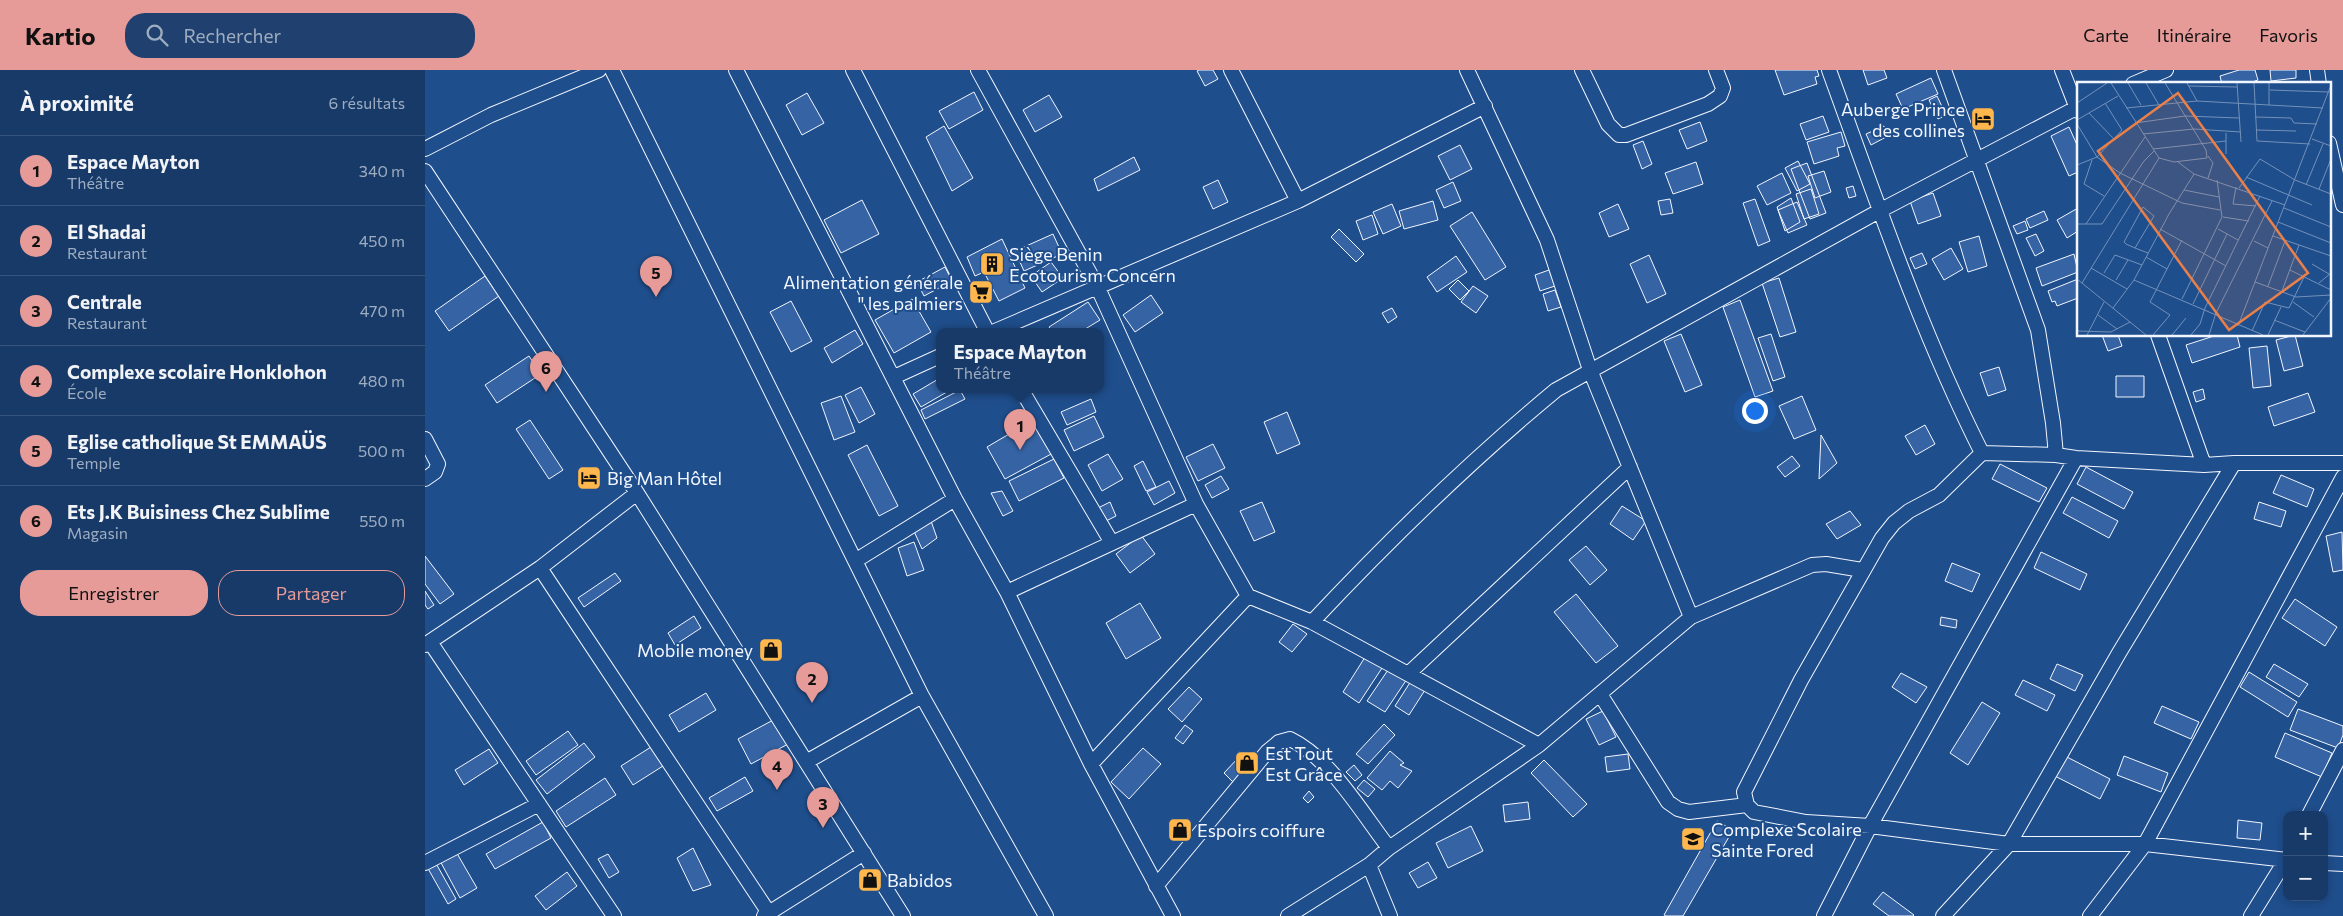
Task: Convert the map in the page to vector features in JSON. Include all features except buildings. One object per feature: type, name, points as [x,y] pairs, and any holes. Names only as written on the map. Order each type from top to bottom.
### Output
[{"type":"street","points":[[425,149],[491,115],[599,70]]},
{"type":"street","points":[[612,70],[922,696],[1046,916]]},
{"type":"street","points":[[736,70],[955,499],[1007,592],[1091,764],[1173,916]]},
{"type":"street","points":[[853,70],[985,328]]},
{"type":"street","points":[[978,70],[1098,288],[1196,504],[1249,596],[1312,622],[1539,745]]},
{"type":"street","points":[[1231,70],[1298,200]]},
{"type":"street","points":[[1467,70],[1547,240],[1590,370],[1691,617]]},
{"type":"street","points":[[1582,70],[1608,124],[1619,135],[1626,135],[1709,104],[1720,96],[1723,88],[1716,70]]},
{"type":"street","points":[[1829,70],[1927,333],[1955,399],[1982,453]]},
{"type":"street","points":[[1944,70],[2038,330],[2050,397],[2056,455]]},
{"type":"street","points":[[2062,70],[2077,106]]},
{"type":"street","points":[[2138,82],[2165,70]]},
{"type":"street","points":[[1002,328],[1298,200],[1485,106]]},
{"type":"street","points":[[1312,622],[1389,540],[1518,421],[1556,390],[1977,158],[2077,108]]},
{"type":"street","points":[[2331,152],[2343,205]]},
{"type":"street","points":[[425,171],[637,494],[903,916]]},
{"type":"street","points":[[2158,336],[2204,466]]},
{"type":"street","points":[[894,377],[936,358]]},
{"type":"street","points":[[1023,393],[1112,543]]},
{"type":"street","points":[[425,439],[438,464],[435,472],[425,479]]},
{"type":"street","points":[[2283,859],[2145,844],[2009,844],[1870,826],[1806,822],[1754,812],[1747,805],[1744,792],[1801,680],[1862,570],[1894,523],[1909,511],[1939,495],[1982,453],[2056,455],[2076,458],[2204,466],[2235,463],[2343,463]]},
{"type":"street","points":[[1824,916],[1870,826],[2076,458]]},
{"type":"street","points":[[1943,916],[2009,844],[2119,653],[2235,463]]},
{"type":"street","points":[[1408,674],[1630,467]]},
{"type":"street","points":[[2090,916],[2145,844],[2343,477]]},
{"type":"street","points":[[614,916],[539,804],[427,644],[540,568],[637,494]]},
{"type":"street","points":[[855,561],[955,499]]},
{"type":"street","points":[[1007,592],[1196,504]]},
{"type":"street","points":[[1288,916],[1369,865],[1389,848],[1539,745],[1691,617],[1812,565],[1836,565],[1862,570]]},
{"type":"street","points":[[540,568],[767,914],[863,853]]},
{"type":"street","points":[[1091,764],[1249,596]]},
{"type":"street","points":[[1600,694],[1668,802],[1689,812],[1747,805]]},
{"type":"street","points":[[806,762],[922,696]]},
{"type":"street","points":[[1156,886],[1267,752],[1279,742],[1291,739],[1306,746],[1342,786],[1389,848]]},
{"type":"street","points":[[2311,811],[2343,750]]},
{"type":"street","points":[[425,863],[539,804]]},
{"type":"street","points":[[2328,863],[2343,864]]},
{"type":"street","points":[[1369,865],[1390,916]]},
{"type":"street","points":[[2251,916],[2283,865]]},
{"type":"place","name":"Auberge Prince des collines","points":[[1983,119]]},
{"type":"place","name":"Siège Benin Ecotourism Concern","points":[[992,264]]},
{"type":"place","name":"Alimentation générale \" les palmiers","points":[[981,292]]},
{"type":"place","name":"Eglise catholique St EMMAÜS","points":[[656,297]]},
{"type":"place","name":"Ets J.K Buisiness Chez Sublime","points":[[546,392]]},
{"type":"place","name":"Espace Mayton","points":[[1020,450]]},
{"type":"place","name":"Big Man Hôtel","points":[[589,478]]},
{"type":"place","name":"Mobile money","points":[[771,650]]},
{"type":"place","name":"El Shadai","points":[[812,703]]},
{"type":"place","name":"Est Tout Est Grâce","points":[[1247,763]]},
{"type":"place","name":"Complexe scolaire Honklohon","points":[[777,790]]},
{"type":"place","name":"Centrale","points":[[823,828]]},
{"type":"place","name":"Espoirs coiffure","points":[[1180,830]]},
{"type":"place","name":"Complexe Scolaire Sainte Fored","points":[[1693,839]]},
{"type":"place","name":"Babidos","points":[[870,880]]}]
